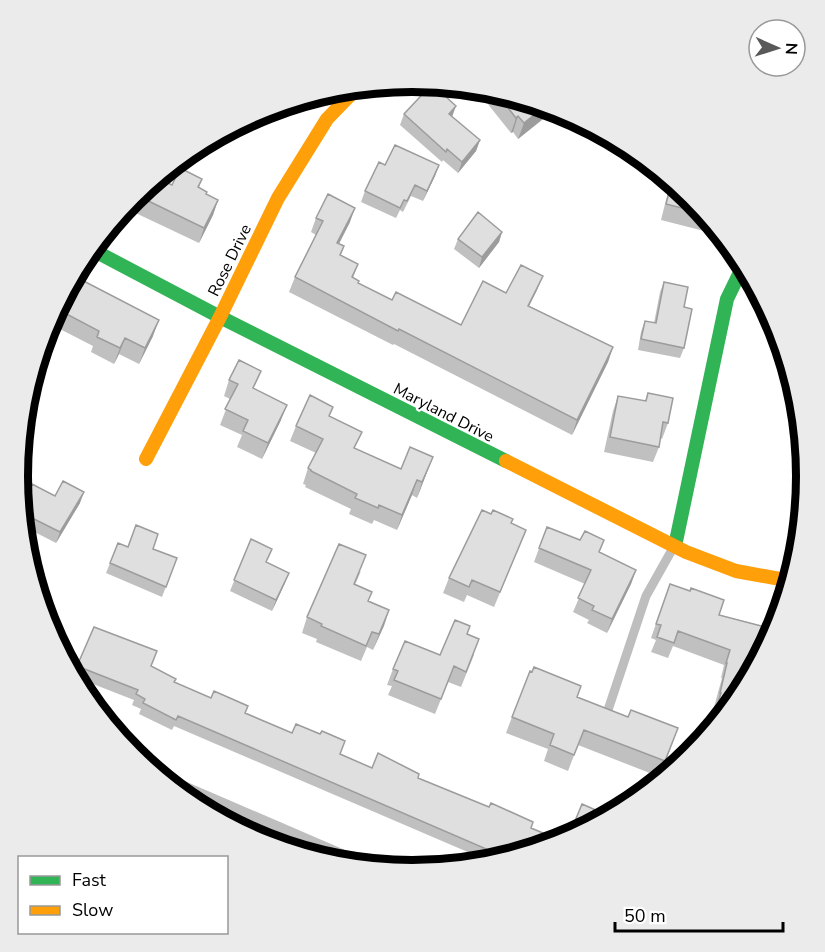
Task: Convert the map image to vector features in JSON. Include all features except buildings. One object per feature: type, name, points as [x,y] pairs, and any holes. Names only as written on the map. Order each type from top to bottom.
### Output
[{"type":"street","name":"Rose Drive","points":[[146,459],[220,317],[278,198],[327,119],[348,97]]},
{"type":"street","name":"Maryland Drive","points":[[100,254],[220,317],[675,546],[736,571],[782,579]]},
{"type":"street","points":[[675,546],[727,299],[739,274]]},
{"type":"street","points":[[212,804],[295,842]]},
{"type":"lane","points":[[608,710],[646,596],[675,546]]},
{"type":"traffic: fast","points":[[100,254],[506,461]]},
{"type":"traffic: fast","points":[[675,546],[727,299],[739,274]]},
{"type":"traffic: slow","points":[[146,459],[220,317],[278,198],[327,119],[348,97]]},
{"type":"traffic: slow","points":[[506,461],[686,552],[736,571],[782,579]]}]
